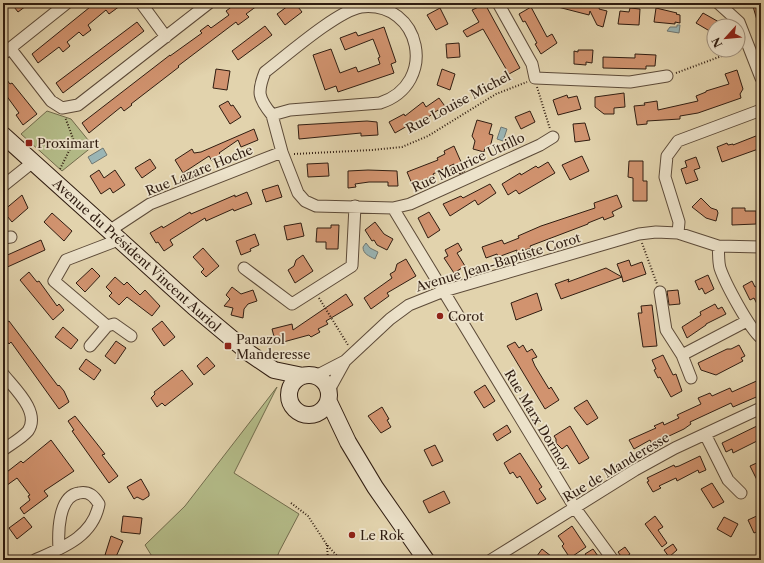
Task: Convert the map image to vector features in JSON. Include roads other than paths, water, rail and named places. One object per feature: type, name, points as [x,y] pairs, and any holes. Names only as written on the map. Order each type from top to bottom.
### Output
[{"type":"street","points":[[67,3],[7,51],[51,101],[62,108],[78,105],[209,3]]},
{"type":"street","points":[[140,3],[166,37]]},
{"type":"street","points":[[498,3],[532,64],[535,78],[630,82],[667,76]]},
{"type":"street","points":[[718,3],[739,22],[761,78]]},
{"type":"street","points":[[360,7],[376,7],[392,12],[407,25],[414,38],[416,59],[414,74],[403,89],[393,99],[380,103],[290,110],[272,115],[261,102],[259,87],[265,72],[341,14],[360,7]]},
{"type":"street","points":[[678,233],[679,222],[665,177],[667,156],[678,141],[761,110]]},
{"type":"street","name":"Rue Maurice Utrillo","points":[[272,115],[282,152],[298,193],[305,200],[316,206],[393,208],[410,204],[540,145],[553,137]]},
{"type":"street","name":"Avenue du Président Vincent Auriol","points":[[3,136],[249,354],[274,370],[309,376]]},
{"type":"street","name":"Rue Lazare Hoche","points":[[106,326],[54,281],[66,260],[113,242],[113,235],[150,204],[282,152]]},
{"type":"street","points":[[3,186],[33,162]]},
{"type":"street","points":[[244,268],[292,304],[352,266],[355,206]]},
{"type":"street","name":"Rue Marx Dormoy","points":[[393,208],[575,508],[613,560]]},
{"type":"street","name":"Avenue Jean-Baptiste Corot","points":[[309,376],[349,357],[390,319],[409,305],[444,291],[639,234],[656,232],[678,233],[718,246],[761,247]]},
{"type":"street","points":[[718,246],[719,267],[747,321],[754,332],[761,338]]},
{"type":"street","points":[[660,292],[666,330],[682,355],[691,378]]},
{"type":"street","points":[[682,355],[747,321]]},
{"type":"street","points":[[90,346],[106,326],[114,324],[131,336]]},
{"type":"street","name":"Avenue Jean-Baptiste Corot","points":[[329,396],[349,357]]},
{"type":"street","name":"Avenue du Président Vincent Auriol","points":[[274,370],[289,396]]},
{"type":"street","points":[[3,374],[28,407],[32,417],[31,425],[27,432],[3,450]]},
{"type":"street","points":[[329,396],[326,408],[316,415],[303,415],[295,411],[289,396],[293,384],[309,376],[321,379],[329,396],[348,442],[375,487],[426,560]]},
{"type":"street","name":"Rue de Manderesse","points":[[491,560],[635,470],[675,448],[761,408]]},
{"type":"street","points":[[316,415],[348,442]]},
{"type":"street","points":[[705,434],[728,480],[741,493]]},
{"type":"street","points":[[35,560],[69,545],[84,533],[97,514],[99,504],[94,496],[84,492],[74,494],[66,500],[58,530],[59,549]]},
{"type":"water","points":[[677,25],[680,25],[679,33],[667,31],[670,27],[677,27]]},
{"type":"water","points":[[501,127],[507,129],[503,141],[497,139]]},
{"type":"water","points":[[103,148],[107,155],[92,164],[88,157]]},
{"type":"water","points":[[366,243],[370,248],[378,252],[375,259],[364,251],[363,247]]},
{"type":"place","name":"Proximart","points":[[29,143]]},
{"type":"place","name":"Corot","points":[[440,316]]},
{"type":"place","name":"Panazol Manderesse","points":[[228,346]]},
{"type":"place","name":"Le Rok","points":[[352,535]]}]
